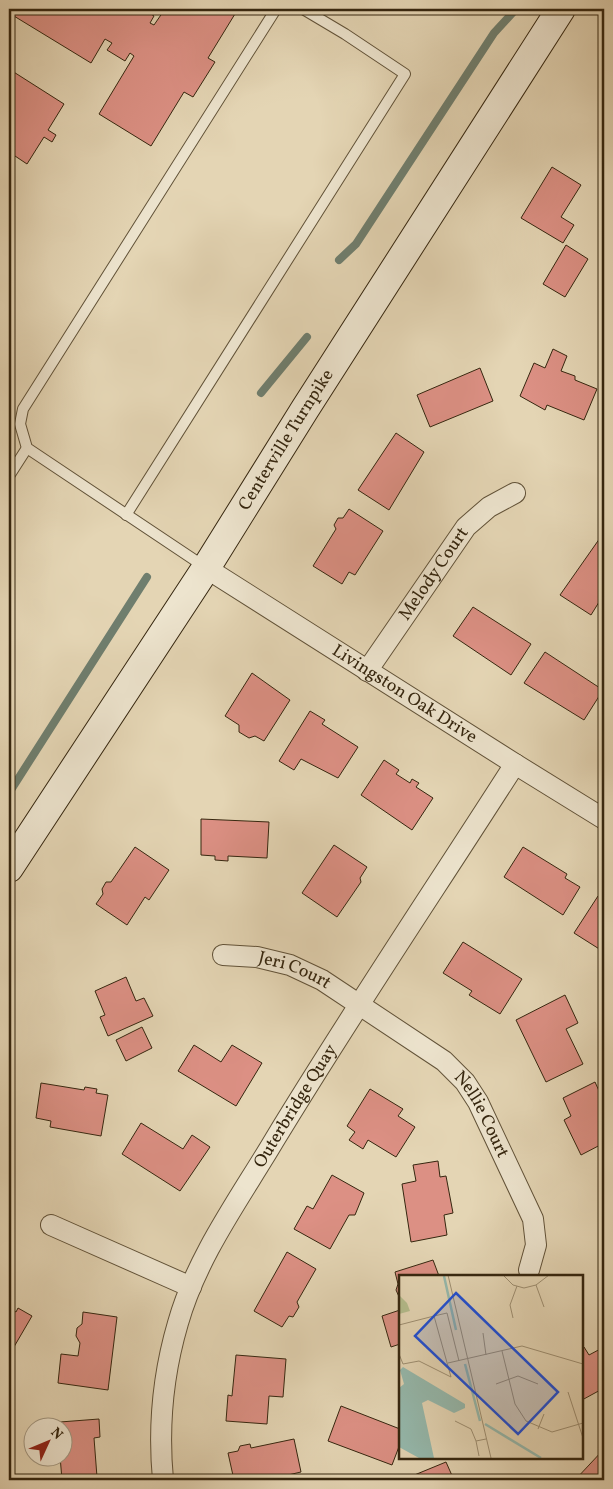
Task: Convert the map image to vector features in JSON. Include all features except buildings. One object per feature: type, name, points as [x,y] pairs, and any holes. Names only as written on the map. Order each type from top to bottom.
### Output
[{"type":"main road","name":"Centerville Turnpike","points":[[9,868],[206,568],[310,400],[561,9]]},
{"type":"street","name":"Melody Court","points":[[367,671],[466,527],[488,507],[515,493]]},
{"type":"street","name":"Livingston Oak Drive","points":[[206,568],[604,819]]},
{"type":"street","name":"Outerbridge Quay","points":[[163,1480],[161,1457],[162,1408],[167,1369],[178,1322],[208,1250],[360,1004],[515,764]]},
{"type":"street","name":"Jeri Court","points":[[223,955],[257,957],[290,966],[322,980],[360,1004]]},
{"type":"street","name":"Nellie Court","points":[[360,1004],[444,1061],[465,1082],[478,1102],[532,1219],[536,1245],[529,1270]]},
{"type":"street","points":[[51,1225],[191,1287]]},
{"type":"lane","points":[[206,568],[27,448],[20,424],[23,409],[276,9]]},
{"type":"lane","points":[[126,515],[405,74],[303,9]]},
{"type":"lane","points":[[9,476],[27,448]]},
{"type":"waterway","points":[[339,260],[356,244],[494,33],[516,9]]},
{"type":"waterway","points":[[261,393],[307,337]]},
{"type":"waterway","points":[[9,793],[147,577]]}]
